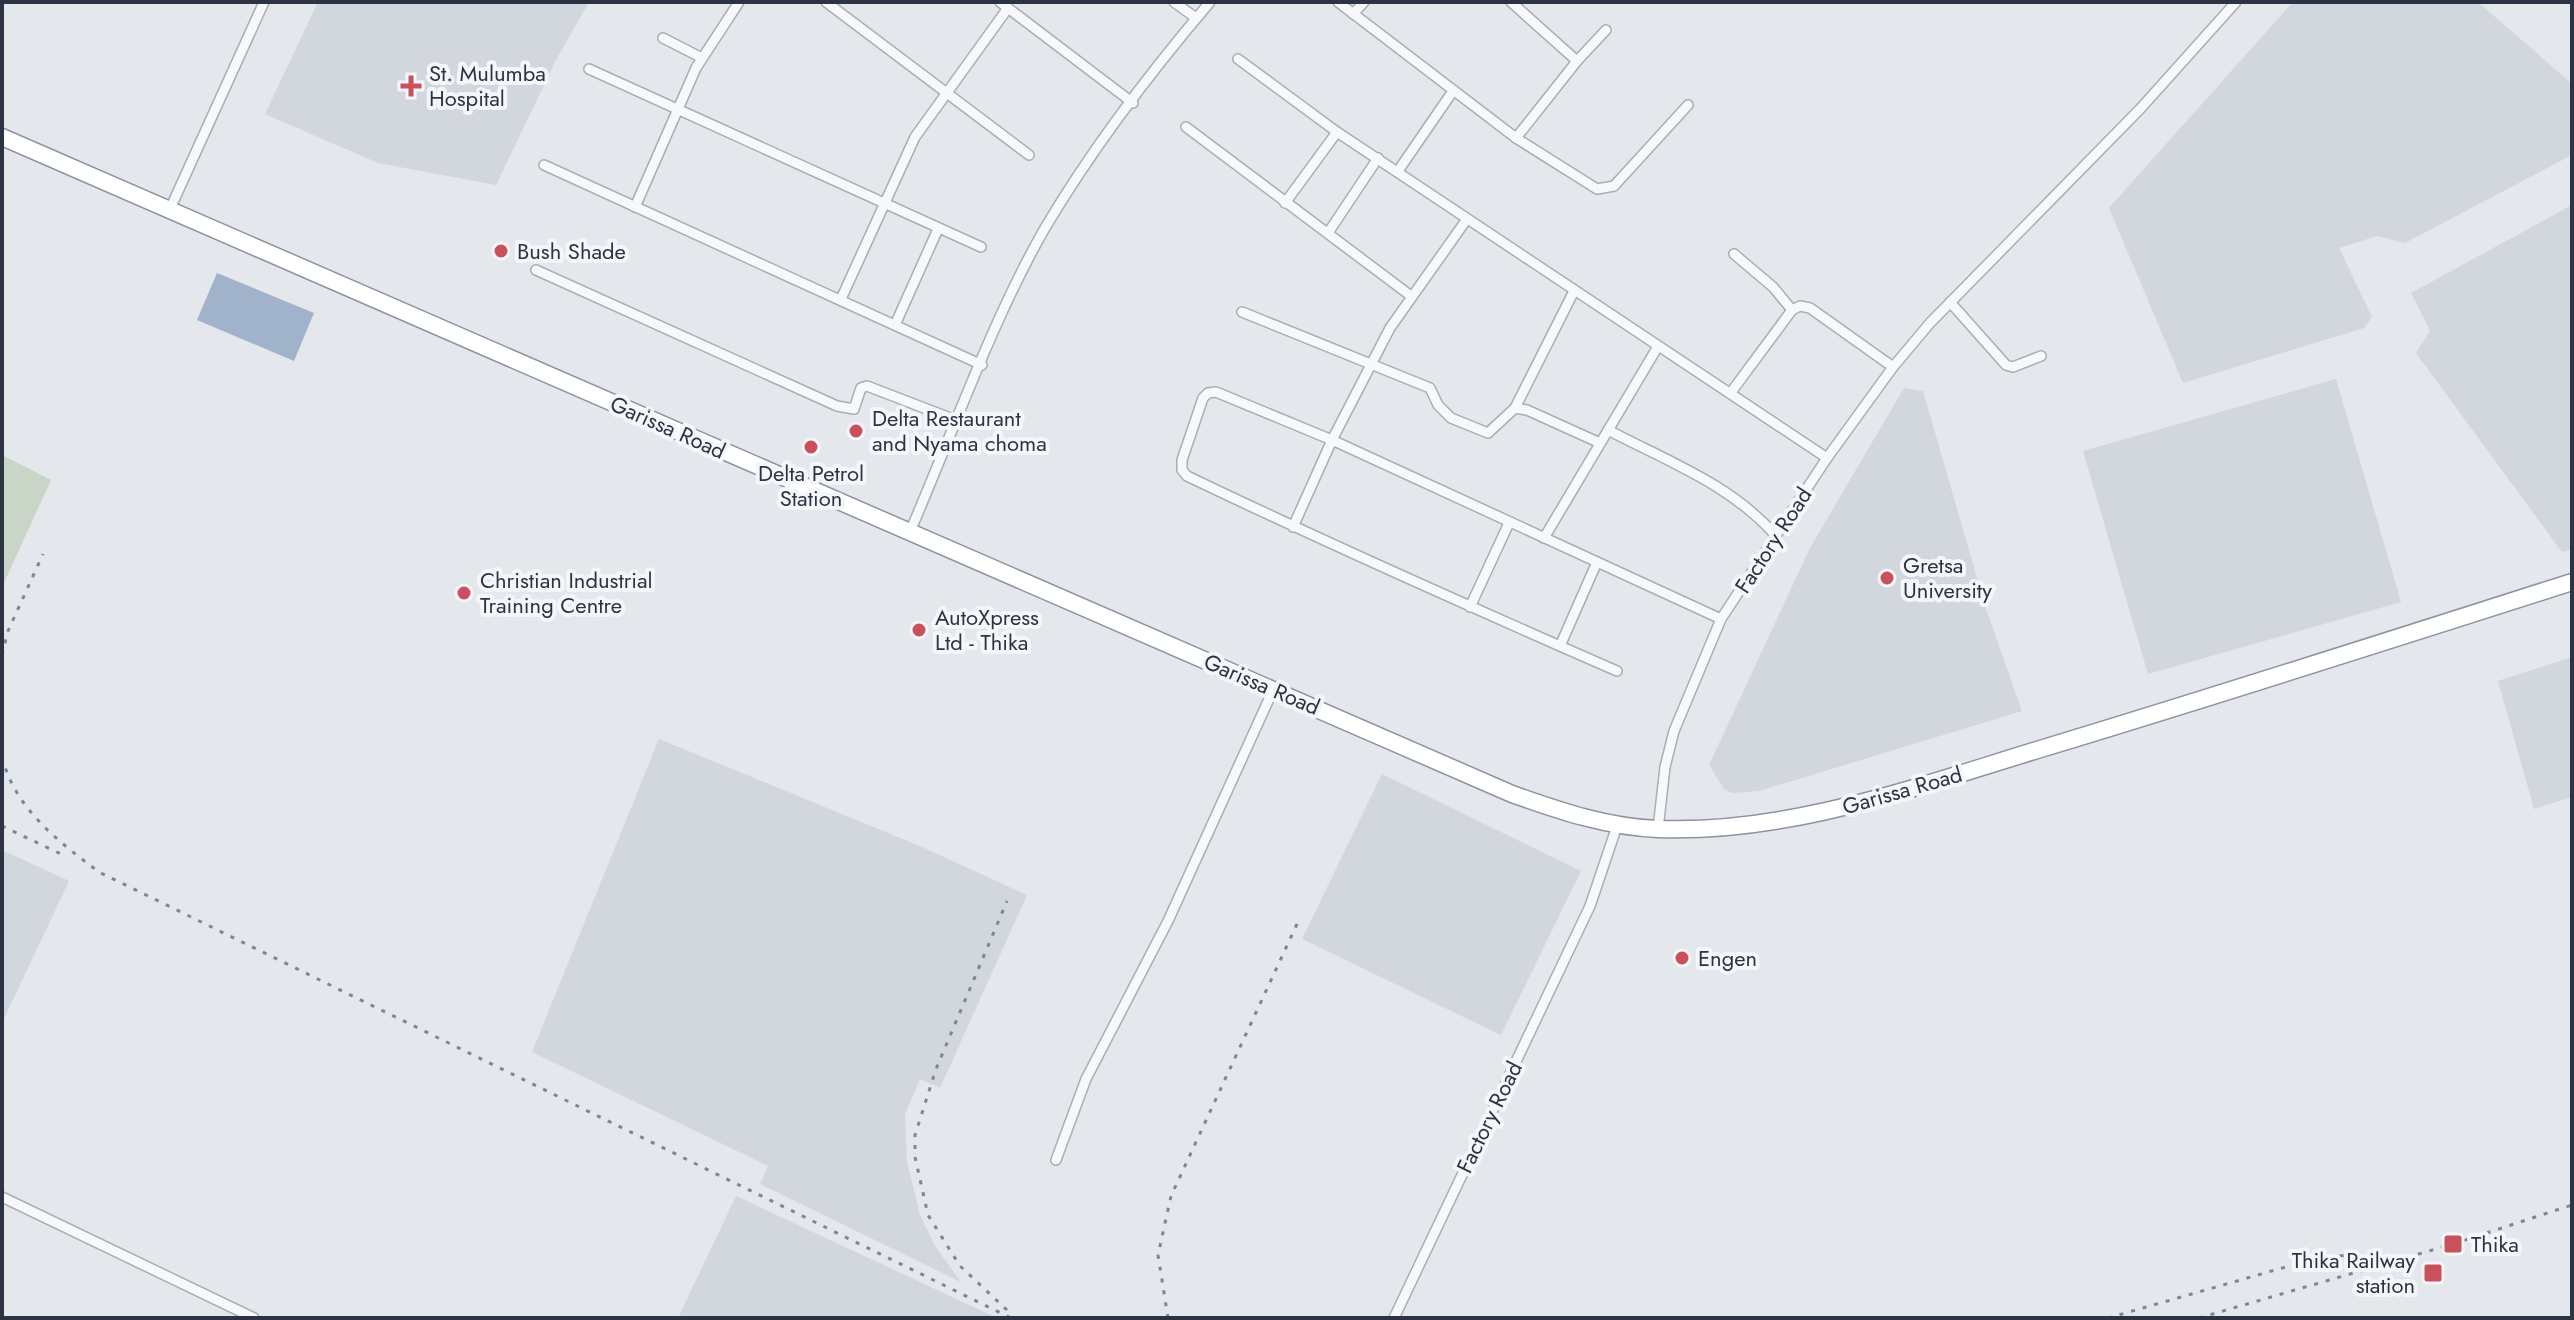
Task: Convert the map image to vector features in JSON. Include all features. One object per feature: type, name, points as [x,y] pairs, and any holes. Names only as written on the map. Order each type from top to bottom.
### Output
[{"type":"highway","name":"Garissa Road","points":[[2,137],[1512,794],[1617,826],[1658,829],[1749,826],[1828,811],[2153,715],[2572,582]]},
{"type":"street","points":[[170,209],[264,2]]},
{"type":"street","points":[[635,207],[702,58],[739,2]]},
{"type":"street","points":[[826,2],[1029,155]]},
{"type":"street","points":[[1174,2],[1196,18]]},
{"type":"street","points":[[909,534],[1045,228],[1133,103],[1210,2]]},
{"type":"street","points":[[1338,2],[1516,138],[1597,189],[1607,190],[1628,172],[1688,105]]},
{"type":"street","points":[[1353,14],[1364,2]]},
{"type":"street","points":[[1511,2],[1577,61]]},
{"type":"street","name":"Factory Road","points":[[1658,829],[1665,767],[1674,731],[1721,619],[1827,458],[1893,367],[1950,302],[2141,108],[2236,2]]},
{"type":"street","points":[[841,299],[915,137],[948,93],[1004,5],[1133,103]]},
{"type":"street","points":[[1516,138],[1577,61],[1606,30]]},
{"type":"street","points":[[663,38],[702,58]]},
{"type":"street","points":[[1238,59],[1337,132],[1657,348],[1732,391],[1827,458]]},
{"type":"street","points":[[589,69],[981,247]]},
{"type":"street","points":[[1398,171],[1453,91]]},
{"type":"street","points":[[1186,127],[1411,296]]},
{"type":"street","points":[[1285,203],[1337,132]]},
{"type":"street","points":[[1328,233],[1378,158]]},
{"type":"street","points":[[544,165],[982,365]]},
{"type":"street","points":[[1293,527],[1369,365],[1411,296],[1467,219]]},
{"type":"street","points":[[895,325],[938,229]]},
{"type":"street","points":[[1734,254],[1773,287],[1792,310]]},
{"type":"street","points":[[536,270],[837,406],[854,409],[861,388],[867,386],[958,421]]},
{"type":"street","points":[[1242,312],[1430,388],[1444,412],[1480,432],[1494,430],[1515,408],[1574,291]]},
{"type":"street","points":[[1950,302],[2006,365],[2013,367],[2041,356]]},
{"type":"street","points":[[1732,391],[1792,310],[1800,306],[1810,308],[1893,367]]},
{"type":"street","points":[[1544,538],[1657,348]]},
{"type":"street","points":[[1617,671],[1293,527],[1187,476],[1182,470],[1182,460],[1203,398],[1216,392],[1332,440],[1721,619]]},
{"type":"street","points":[[1515,408],[1527,410],[1600,443]]},
{"type":"street","points":[[1608,430],[1727,492],[1754,511],[1776,536]]},
{"type":"street","points":[[1470,607],[1509,523]]},
{"type":"street","points":[[1560,646],[1597,562]]},
{"type":"street","points":[[1056,1160],[1086,1079],[1168,921],[1274,688]]},
{"type":"street","name":"Factory Road","points":[[1394,1318],[1590,906],[1617,826]]},
{"type":"street","points":[[2,1197],[254,1318]]},
{"type":"shaded area","name":"St. Mulumba Hospital","points":[[318,2],[589,2],[557,58],[496,185],[378,163],[265,114]]},
{"type":"shaded area","points":[[2293,2],[2478,2],[2572,84],[2572,155],[2405,243],[2377,236],[2339,248],[2372,317],[2364,328],[2183,383],[2109,208]]},
{"type":"shaded area","points":[[2572,205],[2572,549],[2562,552],[2416,353],[2430,331],[2411,293]]},
{"type":"shaded area","points":[[2336,379],[2401,602],[2148,674],[2083,451]]},
{"type":"shaded area","name":"Gretsa University","points":[[1904,388],[1923,391],[1986,609],[2022,711],[1759,791],[1732,793],[1724,789],[1709,765],[1810,548]]},
{"type":"shaded area","points":[[2572,657],[2572,797],[2534,809],[2498,681]]},
{"type":"shaded area","points":[[659,739],[922,847],[1027,895],[940,1088],[920,1079],[905,1114],[907,1162],[920,1215],[935,1246],[961,1282],[760,1184],[768,1166],[532,1052]]},
{"type":"shaded area","points":[[1382,774],[1581,871],[1501,1035],[1302,939]]},
{"type":"shaded area","points":[[2,850],[69,881],[2,1023]]},
{"type":"shaded area","points":[[736,1196],[997,1318],[678,1318]]},
{"type":"green space","points":[[2,455],[51,480],[2,587]]},
{"type":"water","points":[[217,273],[314,313],[294,361],[197,320]]},
{"type":"railway","points":[[2,655],[8,631],[43,554]]},
{"type":"railway","points":[[2,757],[17,793],[40,823],[99,872],[1011,1318]]},
{"type":"railway","points":[[2,826],[63,855]]},
{"type":"railway","points":[[1007,901],[936,1069],[915,1135],[915,1157],[928,1215],[960,1266],[1007,1310]]},
{"type":"railway","points":[[1168,1318],[1158,1255],[1171,1196],[1297,924]]},
{"type":"railway","points":[[2199,1318],[2453,1244],[2572,1205]]},
{"type":"railway","points":[[2108,1318],[2310,1260],[2363,1253]]},
{"type":"place","name":"St. Mulumba Hospital","points":[[411,86]]},
{"type":"place","name":"Bush Shade","points":[[501,251]]},
{"type":"place","name":"Delta Restaurant and Nyama choma","points":[[856,431]]},
{"type":"place","name":"Delta Petrol Station","points":[[811,447]]},
{"type":"place","name":"Gretsa University","points":[[1887,578]]},
{"type":"place","name":"Christian Industrial Training Centre","points":[[464,593]]},
{"type":"place","name":"AutoXpress Ltd - Thika","points":[[919,630]]},
{"type":"place","name":"Engen","points":[[1682,958]]},
{"type":"place","name":"Thika","points":[[2453,1244]]},
{"type":"place","name":"Thika Railway station","points":[[2433,1273]]}]
